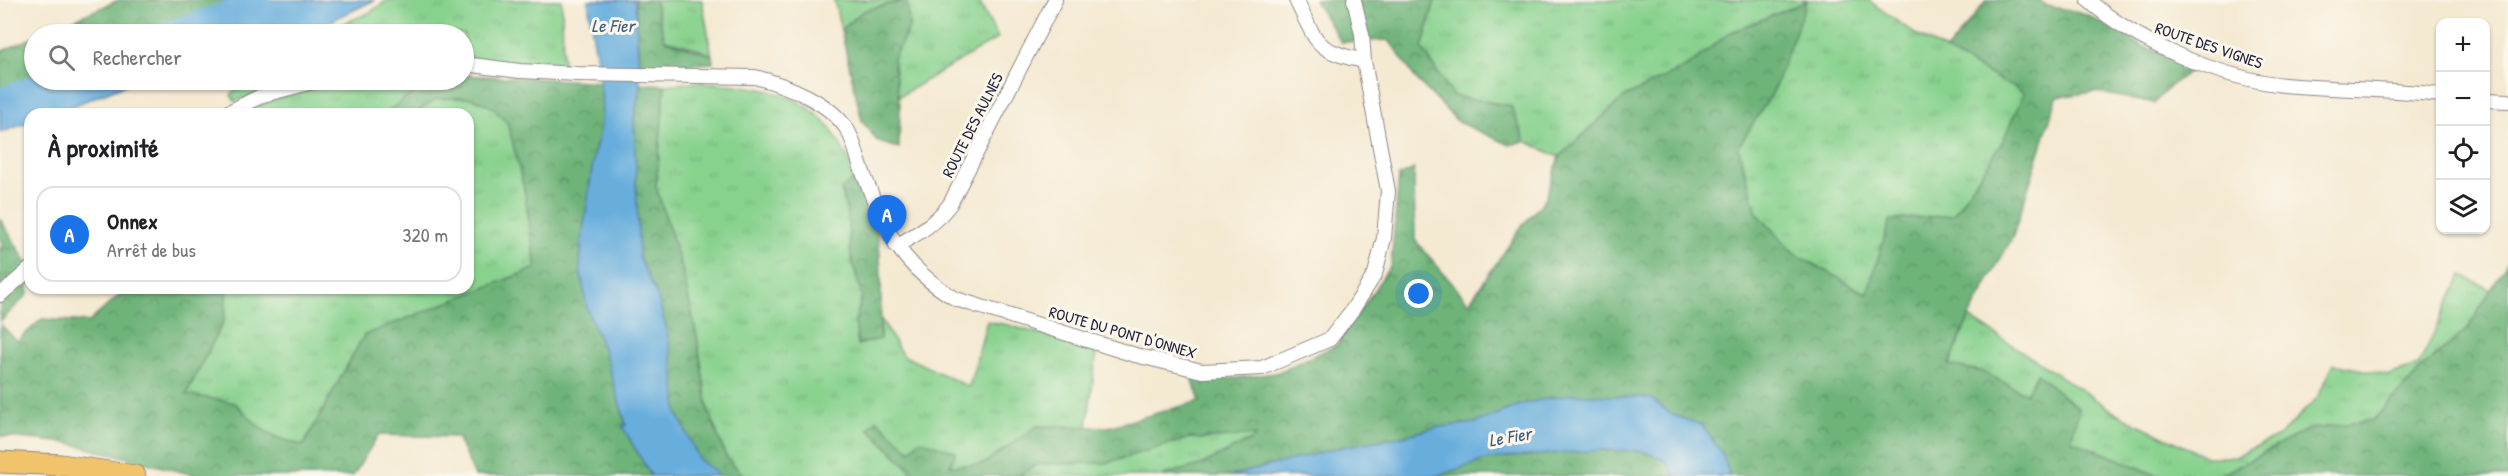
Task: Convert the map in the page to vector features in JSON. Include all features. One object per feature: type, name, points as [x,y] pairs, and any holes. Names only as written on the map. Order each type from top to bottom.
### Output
[{"type":"highway","points":[[0,462],[61,465],[135,476]]},
{"type":"street","name":"ROUTE DES AULNES","points":[[896,246],[940,218],[950,204],[1055,0]]},
{"type":"street","points":[[1296,0],[1320,45],[1334,55],[1364,61]]},
{"type":"street","name":"ROUTE DU PONT D'ONNEX","points":[[474,65],[520,71],[578,74],[756,77],[780,83],[830,112],[848,131],[880,217],[896,246],[934,286],[956,299],[1135,355],[1202,371],[1262,368],[1330,339],[1353,309],[1375,274],[1384,238],[1388,191],[1364,61],[1362,34],[1354,0]]},
{"type":"street","name":"ROUTE DES VIGNES","points":[[2088,0],[2124,28],[2144,40],[2249,79],[2282,84],[2372,88],[2436,95]]},
{"type":"street","points":[[237,108],[263,95],[282,90]]},
{"type":"street","points":[[2490,100],[2508,101]]},
{"type":"street","points":[[0,295],[24,274]]},
{"type":"green space","points":[[119,0],[270,0],[193,24],[63,24]]},
{"type":"green space","points":[[388,0],[562,0],[563,70],[510,66],[474,59],[474,24],[342,24],[367,14]]},
{"type":"green space","points":[[635,0],[656,0],[655,4],[665,40],[712,55],[713,63],[639,68]]},
{"type":"green space","points":[[656,0],[702,0],[712,55],[693,47],[665,40],[655,4]]},
{"type":"green space","points":[[834,0],[905,0],[863,11],[841,30]]},
{"type":"green space","points":[[907,0],[978,0],[998,38],[898,97],[893,59],[909,28]]},
{"type":"green space","points":[[907,0],[909,28],[893,59],[900,105],[899,148],[878,142],[862,121],[841,30],[863,11]]},
{"type":"green space","points":[[1314,0],[1435,0],[1422,48],[1453,96],[1511,106],[1525,141],[1510,145],[1458,122],[1416,79],[1389,40],[1341,42]]},
{"type":"green space","points":[[1435,0],[1868,0],[1915,34],[2025,92],[2002,143],[1953,215],[1890,221],[1867,294],[1793,253],[1757,213],[1738,147],[1773,92],[1729,33],[1689,65],[1623,98],[1559,157],[1525,141],[1511,106],[1453,96],[1422,48]]},
{"type":"green space","points":[[1987,0],[2038,0],[2047,6],[2083,13],[2143,46],[2196,67],[2170,86],[2154,103],[2095,92],[2057,97],[2013,236],[1969,317],[1949,365],[1981,371],[2026,394],[2037,374],[2079,409],[2071,440],[2159,476],[1160,476],[1203,464],[1253,439],[1256,435],[1190,438],[1106,463],[1037,464],[1018,476],[926,476],[914,473],[869,429],[877,420],[910,451],[920,440],[956,452],[950,466],[983,464],[1037,426],[1108,427],[1200,401],[1191,376],[1229,379],[1276,373],[1337,345],[1391,265],[1399,176],[1414,169],[1415,240],[1469,303],[1522,226],[1545,200],[1559,157],[1623,98],[1689,65],[1729,33],[1807,1],[1773,92],[1738,147],[1757,213],[1793,253],[1867,294],[1890,220],[1953,215],[2002,143],[2024,93],[1946,51]]},
{"type":"green space","points":[[24,41],[24,89],[0,99],[0,52]]},
{"type":"green space","points":[[474,75],[665,85],[656,187],[682,269],[697,337],[708,409],[726,457],[744,476],[475,476],[457,437],[378,435],[353,476],[198,476],[68,443],[0,436],[0,324],[17,341],[42,319],[89,322],[121,294],[226,294],[224,320],[186,394],[235,403],[261,429],[303,446],[364,335],[536,268],[524,188],[508,124],[494,108],[473,98],[451,98],[436,99],[423,108],[392,108],[417,90],[474,90]]},
{"type":"green space","points":[[701,82],[762,89],[781,94],[815,113],[829,127],[851,166],[853,175],[853,180],[841,191],[847,212],[851,256],[862,296],[855,322],[880,339],[880,317],[902,355],[969,387],[987,321],[1097,350],[1087,427],[1037,426],[983,464],[950,466],[955,452],[910,451],[877,420],[869,430],[914,473],[926,476],[744,476],[726,457],[708,409],[697,337],[682,269],[656,187],[665,85]]},
{"type":"green space","points":[[235,90],[271,90],[235,101],[231,95]]},
{"type":"green space","points":[[308,90],[417,90],[393,108],[252,108]]},
{"type":"green space","points":[[473,98],[494,107],[508,123],[524,188],[536,268],[474,292],[474,108],[423,108],[436,99]]},
{"type":"green space","points":[[853,180],[864,195],[872,213],[877,233],[881,278],[880,339],[858,345],[855,322],[862,296],[851,256],[847,212],[841,190]]},
{"type":"green space","points":[[0,219],[24,258],[24,294],[28,294],[0,322],[0,248],[3,245],[0,239]]},
{"type":"green space","points":[[2508,261],[2508,476],[2219,476],[2307,430],[2373,420],[2425,365],[2468,329]]},
{"type":"green space","points":[[2462,275],[2491,290],[2468,329],[2425,365],[2373,420],[2307,430],[2219,476],[2159,476],[2071,440],[2037,374],[2026,394],[1981,371],[1949,366],[1969,317],[2121,416],[2207,457],[2233,457],[2279,436],[2317,398],[2334,364],[2388,375],[2418,366]]},
{"type":"green space","points":[[226,294],[469,294],[364,335],[303,446],[261,429],[235,403],[186,395],[224,320]]},
{"type":"green space","points":[[1257,435],[1203,464],[1166,476],[1018,476],[1037,464],[1106,463],[1190,437],[1202,439]]},
{"type":"water","points":[[270,0],[375,0],[324,24],[193,24]]},
{"type":"water","points":[[588,0],[635,0],[640,88],[634,118],[639,257],[658,298],[666,327],[674,372],[677,412],[699,459],[720,476],[651,476],[622,426],[626,425],[604,351],[587,309],[580,267],[581,246],[602,115]]},
{"type":"water","points":[[24,89],[112,90],[68,108],[24,108],[24,124],[0,133],[0,99]]},
{"type":"water","points":[[1572,394],[1650,398],[1673,415],[1702,425],[1722,453],[1730,476],[1675,476],[1665,460],[1642,451],[1602,450],[1489,459],[1437,476],[1230,476],[1345,446],[1399,437],[1438,427],[1475,423],[1525,403]]},
{"type":"waterway","name":"Le Fier","points":[[189,24],[260,0]]},
{"type":"waterway","name":"Le Fier","points":[[0,98],[24,89]]},
{"type":"place","name":"Onnex","points":[[887,245]]}]
